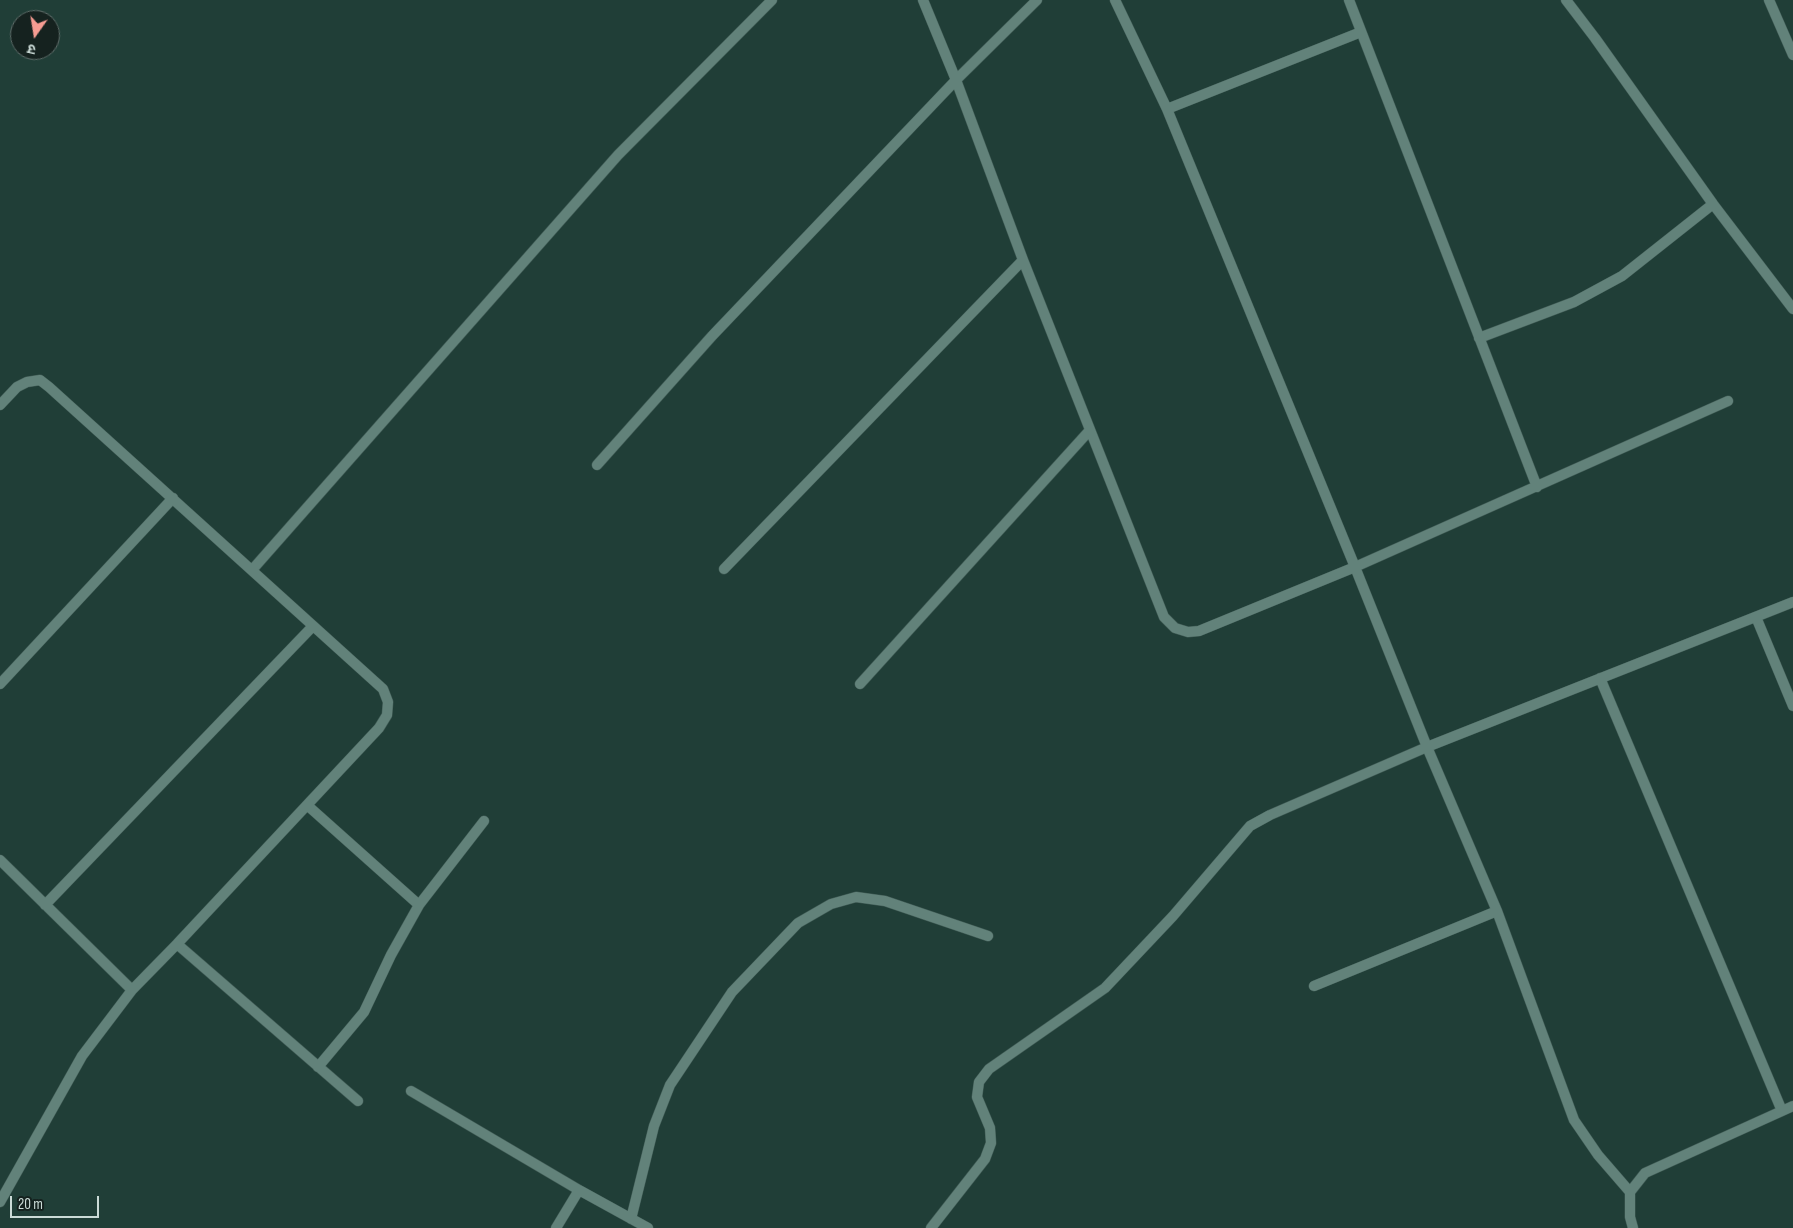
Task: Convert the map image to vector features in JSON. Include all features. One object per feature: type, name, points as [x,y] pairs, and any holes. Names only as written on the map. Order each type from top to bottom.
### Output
[{"type":"street","points":[[252,570],[618,155],[772,0]]},
{"type":"street","points":[[922,0],[956,80],[1023,260],[1164,618],[1175,628],[1188,632],[1199,631],[1355,567],[1728,401]]},
{"type":"street","points":[[597,465],[712,336],[956,80],[1037,0]]},
{"type":"street","points":[[1115,0],[1167,109],[1427,747],[1497,911],[1574,1120],[1598,1155],[1630,1192]]},
{"type":"street","points":[[1349,0],[1537,486]]},
{"type":"street","points":[[1566,0],[1712,204],[1793,309]]},
{"type":"street","points":[[1769,0],[1793,55]]},
{"type":"street","points":[[1167,109],[1361,32]]},
{"type":"street","points":[[1480,338],[1574,302],[1622,276],[1712,204]]},
{"type":"street","points":[[724,569],[1023,260]]},
{"type":"street","points":[[0,405],[17,388],[27,382],[40,380],[383,689],[388,702],[387,715],[379,728],[178,944],[132,990],[82,1056],[0,1202]]},
{"type":"street","points":[[860,684],[1090,430]]},
{"type":"street","points":[[0,684],[173,498]]},
{"type":"street","points":[[931,1228],[985,1159],[991,1143],[990,1128],[977,1097],[979,1082],[989,1069],[1105,988],[1174,916],[1250,826],[1270,815],[1427,747],[1793,602]]},
{"type":"street","points":[[1756,617],[1793,706]]},
{"type":"street","points":[[45,905],[313,626]]},
{"type":"street","points":[[1600,678],[1782,1111]]},
{"type":"street","points":[[307,805],[419,905]]},
{"type":"street","points":[[318,1067],[364,1012],[391,955],[419,905],[484,821]]},
{"type":"street","points":[[0,860],[132,990]]},
{"type":"street","points":[[631,1219],[654,1126],[670,1085],[732,992],[798,923],[831,904],[856,897],[885,901],[988,936]]},
{"type":"street","points":[[1314,986],[1497,911]]},
{"type":"street","points":[[178,944],[358,1101]]},
{"type":"street","points":[[411,1092],[578,1190],[648,1228]]},
{"type":"street","points":[[1633,1228],[1630,1217],[1630,1192],[1645,1173],[1793,1106]]},
{"type":"street","points":[[556,1228],[578,1190]]}]
